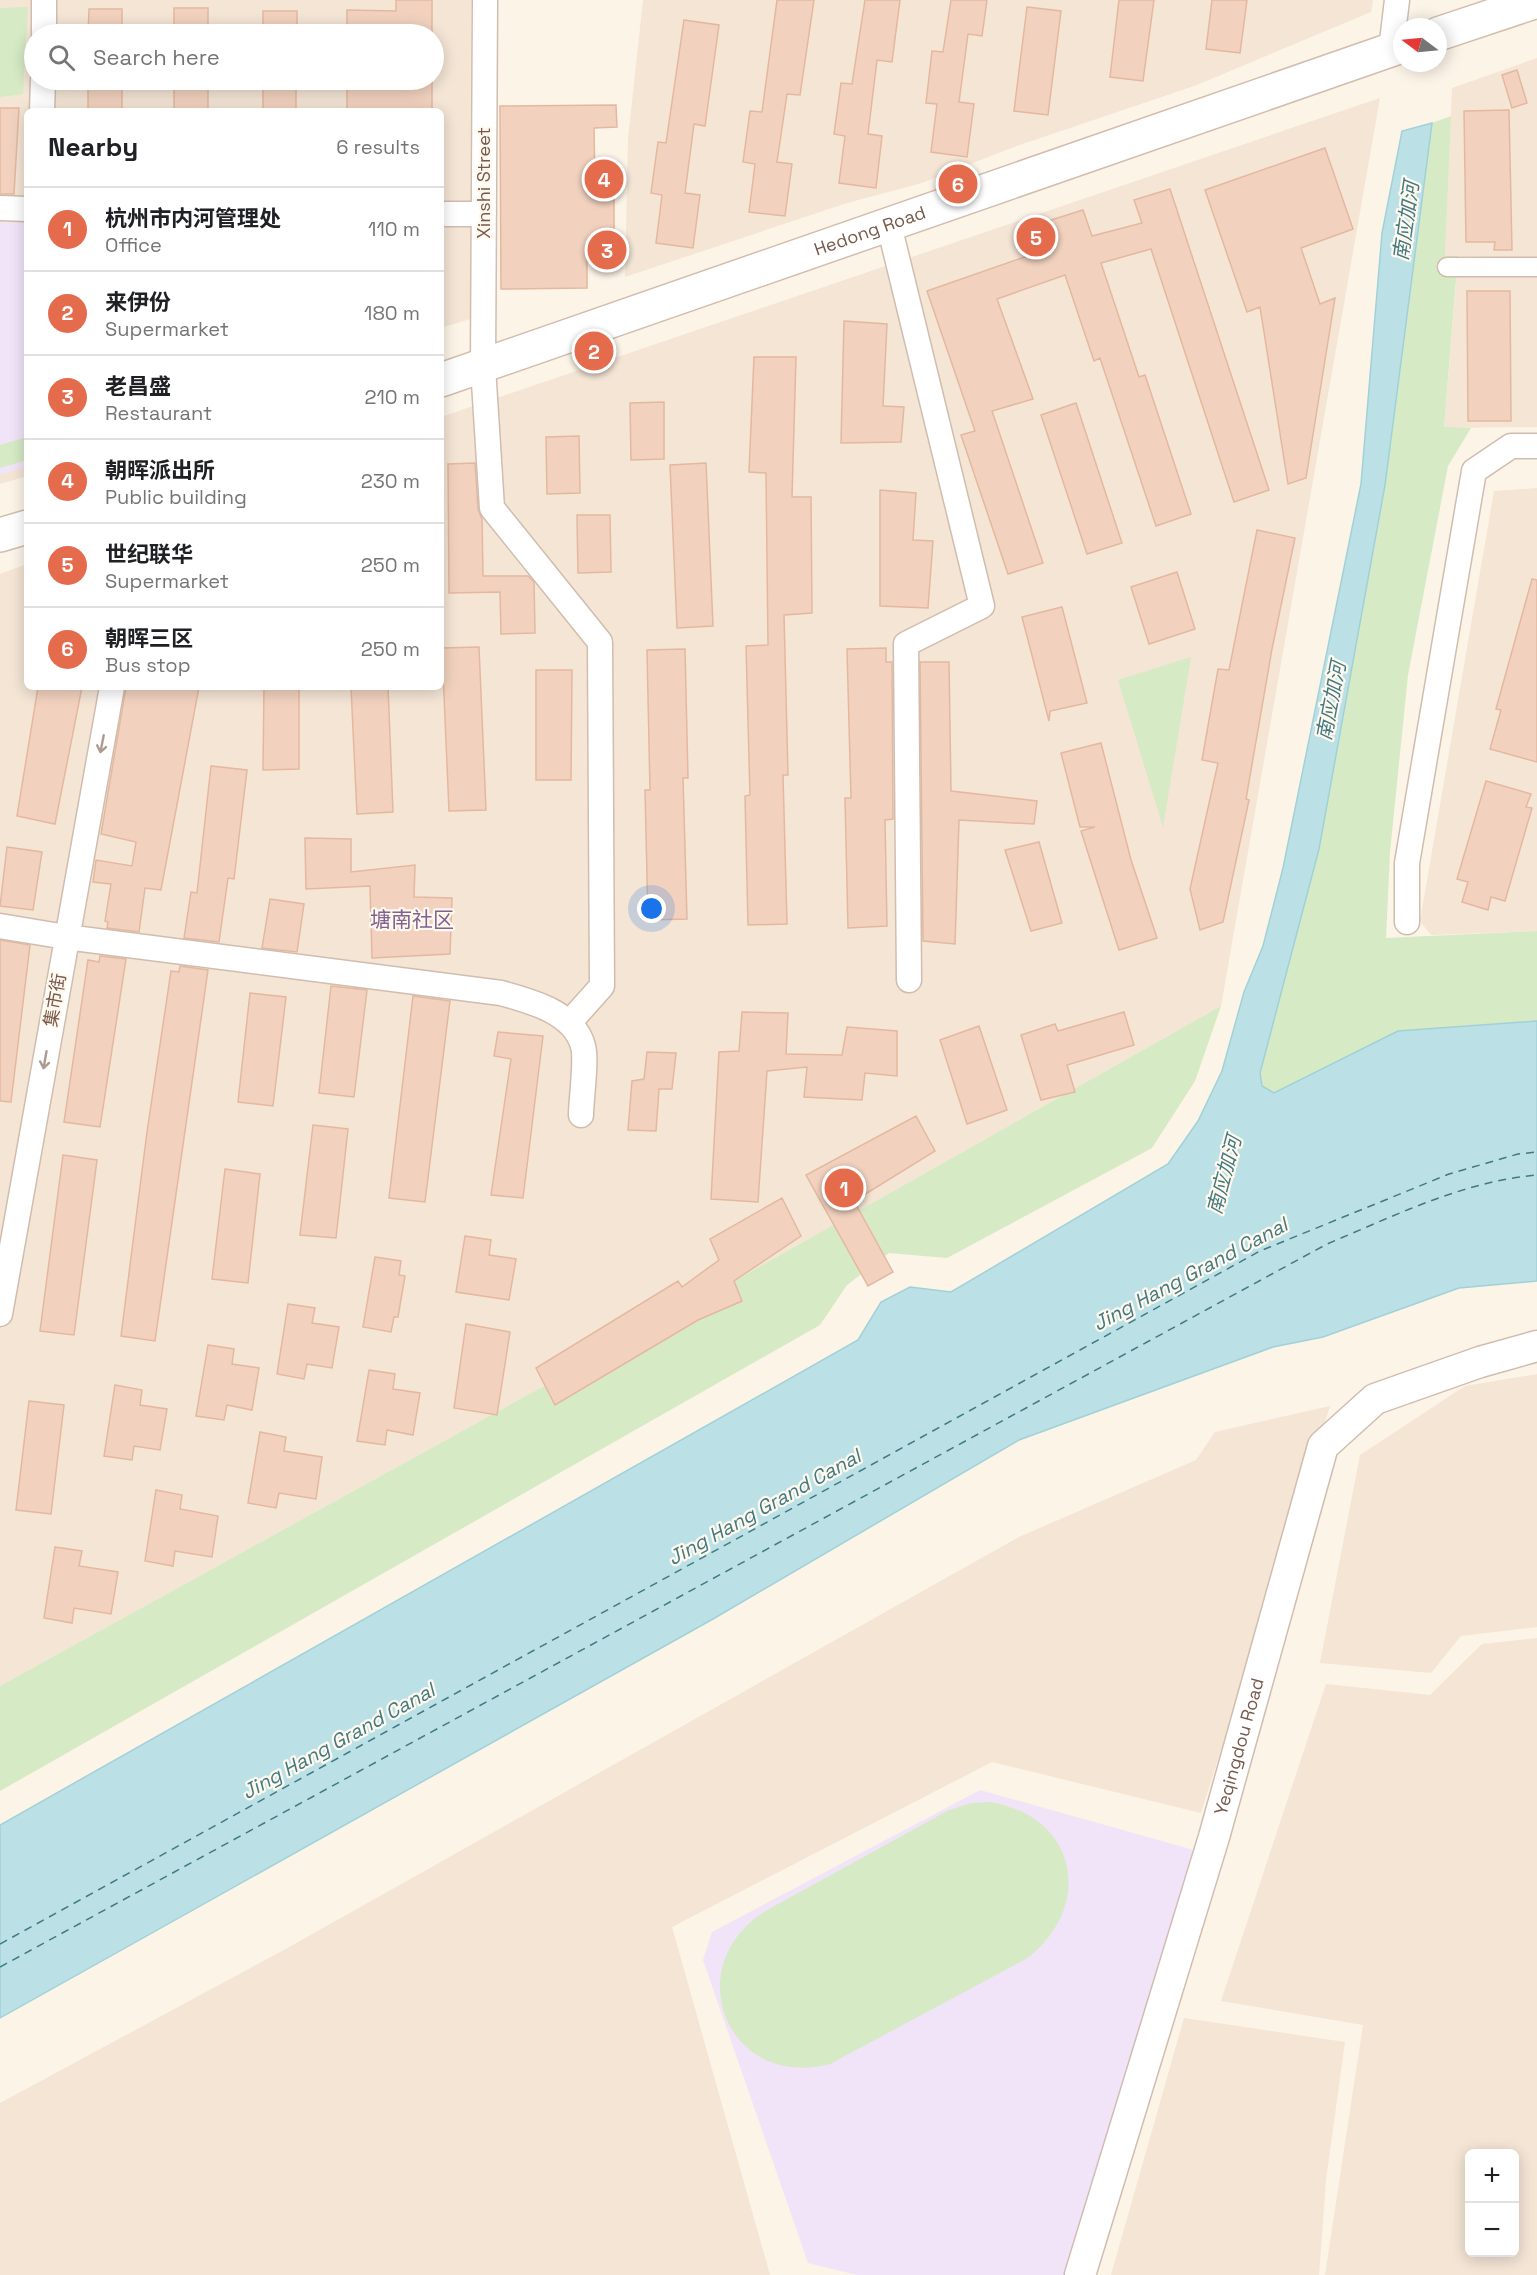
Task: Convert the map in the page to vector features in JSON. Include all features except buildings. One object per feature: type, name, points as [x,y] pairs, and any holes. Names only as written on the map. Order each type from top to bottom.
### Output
[{"type":"main road","points":[[1447,31],[1537,2]]},
{"type":"main road","name":"Hedong Road","points":[[444,379],[1393,49]]},
{"type":"main road","points":[[0,535],[24,528]]},
{"type":"street","points":[[44,0],[44,24]]},
{"type":"street","name":"Xinshi Street","points":[[485,0],[483,367],[492,508],[600,642],[602,986],[569,1023]]},
{"type":"street","points":[[1397,0],[1397,18]]},
{"type":"street","points":[[42,90],[42,108]]},
{"type":"street","points":[[0,208],[24,209]]},
{"type":"street","points":[[444,214],[484,214]]},
{"type":"street","points":[[889,225],[982,606],[906,644],[909,980]]},
{"type":"street","points":[[1447,267],[1537,267]]},
{"type":"street","points":[[1407,922],[1407,863],[1474,471],[1511,446],[1537,446]]},
{"type":"street","name":"集市街","points":[[0,1314],[111,690]]},
{"type":"street","points":[[0,926],[66,937],[501,993],[536,1003],[569,1023],[583,1046],[581,1115]]},
{"type":"street","name":"Yeqingdou Road","points":[[1080,2275],[1214,1837],[1323,1446],[1376,1399],[1480,1362],[1537,1346]]},
{"type":"shaded area","points":[[0,0],[471,0],[470,319],[444,327],[444,108],[24,108],[24,477],[0,484]]},
{"type":"shaded area","points":[[643,0],[1373,0],[1371,12],[1197,85],[1014,147],[922,183],[847,203],[625,277],[628,139]]},
{"type":"shaded area","points":[[1537,58],[1537,258],[1445,256],[1452,88]]},
{"type":"shaded area","points":[[1380,98],[1221,1006],[727,1285],[0,1686],[0,574],[24,565],[24,690],[444,690],[444,416]]},
{"type":"shaded area","points":[[0,222],[24,223],[24,467],[0,475]]},
{"type":"shaded area","points":[[1537,272],[1537,427],[1444,428],[1457,273]]},
{"type":"shaded area","points":[[1537,488],[1537,931],[1431,935],[1420,921],[1494,491]]},
{"type":"shaded area","points":[[1537,1374],[1537,1627],[1461,1636],[1431,1673],[1320,1663],[1360,1455],[1465,1386]]},
{"type":"shaded area","points":[[1330,1406],[1201,1813],[992,1762],[672,1927],[770,2275],[0,2275],[0,2103],[282,1951],[1019,1537],[1196,1460],[1215,1432]]},
{"type":"shaded area","points":[[1537,1638],[1537,2275],[1325,2275],[1363,2025],[1221,2001],[1326,1684],[1430,1695],[1482,1644]]},
{"type":"shaded area","points":[[980,1790],[1201,1852],[1071,2275],[857,2275],[808,2263],[703,1960],[712,1932]]},
{"type":"shaded area","points":[[1184,2018],[1345,2042],[1326,2180],[1319,2275],[1111,2275]]},
{"type":"green space","points":[[28,7],[27,24],[24,24],[23,94],[0,97],[0,8]]},
{"type":"green space","points":[[1451,116],[1445,256],[1458,256],[1444,427],[1471,428],[1448,466],[1408,675],[1390,852],[1386,938],[1537,931],[1537,1021],[1398,1031],[1274,1093],[1262,1086],[1260,1073],[1319,849],[1385,485],[1432,123]]},
{"type":"green space","points":[[24,438],[24,461],[0,468],[0,445]]},
{"type":"green space","points":[[1191,657],[1163,827],[1118,680]]},
{"type":"green space","points":[[1221,1006],[1195,1081],[1152,1148],[947,1258],[889,1253],[847,1285],[820,1325],[0,1791],[0,1686],[727,1285]]},
{"type":"green space","points":[[990,1802],[1020,1811],[1042,1825],[1058,1844],[1067,1866],[1068,1890],[1062,1915],[1048,1938],[1026,1959],[830,2064],[794,2067],[764,2059],[740,2041],[726,2017],[720,1989],[725,1960],[741,1932],[769,1909],[949,1810],[971,1803]]},
{"type":"water","points":[[1432,123],[1385,485],[1319,849],[1260,1073],[1262,1086],[1274,1093],[1398,1031],[1537,1021],[1537,1281],[1459,1288],[1323,1337],[1273,1347],[1019,1440],[713,1619],[0,2018],[0,1825],[858,1340],[881,1302],[910,1287],[951,1292],[1168,1164],[1198,1121],[1222,1071],[1244,992],[1263,946],[1283,868],[1361,484],[1382,233],[1402,131]]},
{"type":"ferry route","points":[[0,1944],[1260,1251],[1449,1174],[1518,1154],[1537,1152]]},
{"type":"ferry route","points":[[0,1967],[1327,1244],[1404,1211],[1456,1192],[1483,1184],[1537,1175]]},
{"type":"place","name":"朝晖派出所","points":[[604,179]]},
{"type":"place","name":"朝晖三区","points":[[958,184]]},
{"type":"place","name":"世纪联华","points":[[1036,237]]},
{"type":"place","name":"老昌盛","points":[[607,250]]},
{"type":"place","name":"来伊份","points":[[594,351]]},
{"type":"place","name":"杭州市内河管理处","points":[[844,1188]]},
{"type":"district","name":"塘南社区","points":[[412,920]]},
{"type":"water label","name":"南应加河","points":[[1406,221]]},
{"type":"water label","name":"南应加河","points":[[1331,701]]},
{"type":"water label","name":"南应加河","points":[[1224,1175]]},
{"type":"water label","name":"Jing Hang Grand Canal","points":[[1190,1274]]},
{"type":"water label","name":"Jing Hang Grand Canal","points":[[764,1507]]},
{"type":"water label","name":"Jing Hang Grand Canal","points":[[338,1741]]}]
